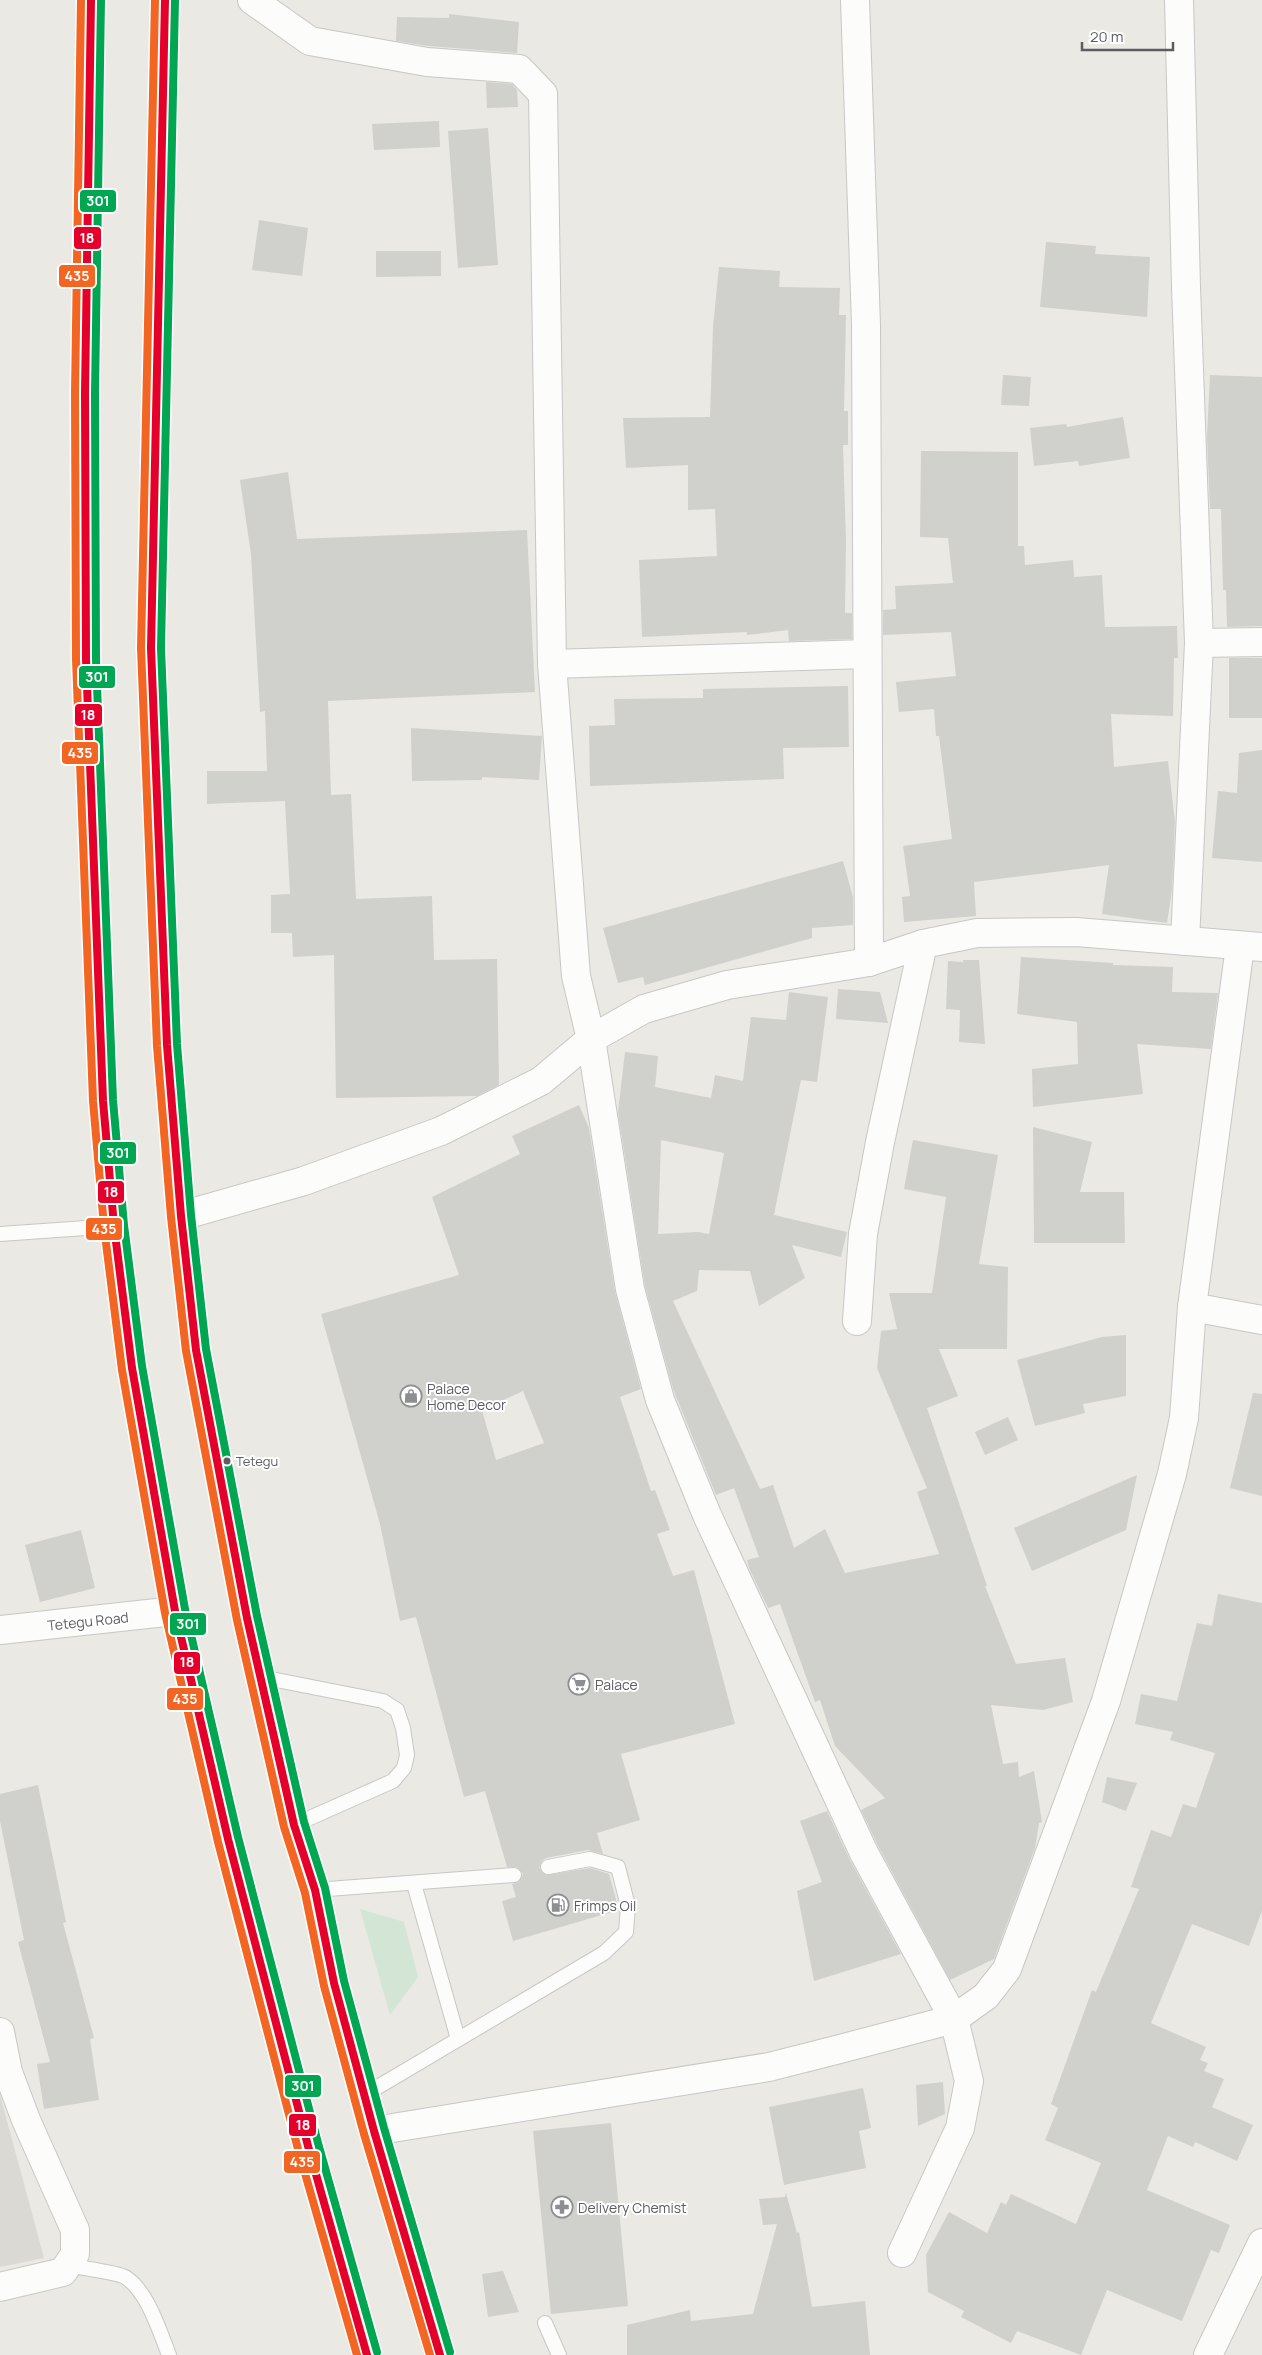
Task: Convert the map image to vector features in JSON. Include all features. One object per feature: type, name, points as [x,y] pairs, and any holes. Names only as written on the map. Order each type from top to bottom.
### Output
[{"type":"highway","points":[[91,0],[85,393],[86,659],[103,1101],[114,1226],[132,1368],[175,1611],[228,1839],[308,2146],[367,2355]]},
{"type":"highway","points":[[165,0],[151,648],[167,1046],[181,1216],[198,1359],[228,1523],[294,1825],[314,1890],[334,1983],[366,2094],[374,2131],[440,2355]]},
{"type":"street","points":[[252,0],[310,41],[428,62],[519,69],[543,94],[552,664],[576,976],[591,1040],[630,1289],[660,1400],[706,1515],[860,1844],[954,2019],[969,2081],[960,2128],[902,2253]]},
{"type":"street","points":[[855,0],[866,325],[869,962]]},
{"type":"street","points":[[1179,0],[1186,287],[1199,643],[1184,940]]},
{"type":"street","points":[[1199,643],[1262,642]]},
{"type":"street","points":[[552,664],[867,654]]},
{"type":"street","points":[[181,1216],[304,1181],[441,1131],[541,1081],[591,1040],[644,1009],[727,985],[869,962],[923,944],[977,933],[1076,932],[1251,947],[1192,1307],[1184,1418],[1172,1474],[1106,1701],[1007,1969],[986,1996],[954,2019],[769,2067],[374,2131]]},
{"type":"street","points":[[857,1321],[863,1234],[880,1142],[923,944]]},
{"type":"street","points":[[1192,1307],[1262,1320]]},
{"type":"street","name":"Tetegu Road","points":[[0,1630],[175,1611]]},
{"type":"street","points":[[0,2032],[8,2072],[26,2120],[75,2230],[75,2254],[63,2272],[0,2287]]},
{"type":"street","points":[[1208,2355],[1262,2243]]},
{"type":"lane","points":[[0,1234],[114,1226]]},
{"type":"lane","points":[[261,1677],[383,1701],[397,1710],[403,1728],[407,1755],[404,1768],[393,1781],[294,1825]]},
{"type":"lane","points":[[366,2094],[604,1953],[626,1932],[628,1906],[618,1867],[590,1859],[548,1866]]},
{"type":"lane","points":[[314,1890],[514,1875]]},
{"type":"lane","points":[[414,1884],[458,2039]]},
{"type":"lane","points":[[68,2265],[125,2276],[138,2290],[156,2321],[169,2355]]},
{"type":"lane","points":[[546,2323],[559,2355]]},
{"type":"shaded area","points":[[0,2095],[44,2258],[0,2267]]},
{"type":"green space","points":[[360,1909],[404,1922],[418,1977],[390,2015]]},
{"type":"building","points":[[449,14],[519,22],[517,53],[429,46],[396,41],[397,17],[449,18]]},
{"type":"building","points":[[486,82],[512,84],[517,90],[518,107],[487,108]]},
{"type":"building","points":[[439,121],[440,147],[374,150],[372,124]]},
{"type":"building","points":[[488,128],[498,265],[458,268],[448,131]]},
{"type":"building","points":[[259,220],[308,228],[302,276],[252,270]]},
{"type":"building","points":[[1046,242],[1096,246],[1095,254],[1150,257],[1147,317],[1040,307]]},
{"type":"building","points":[[376,251],[441,251],[441,276],[376,277]]},
{"type":"building","points":[[719,267],[780,271],[779,287],[840,288],[839,315],[846,315],[844,411],[848,411],[848,445],[843,445],[846,542],[845,613],[852,613],[852,639],[789,641],[788,630],[747,635],[747,632],[642,637],[639,560],[717,556],[715,509],[688,510],[688,465],[626,468],[623,418],[710,417],[713,327]]},
{"type":"building","points":[[1003,375],[1031,377],[1029,406],[1001,405]]},
{"type":"building","points":[[1210,375],[1262,377],[1262,626],[1227,627],[1226,590],[1223,590],[1221,509],[1210,509],[1207,436]]},
{"type":"building","points":[[1123,417],[1130,458],[1079,466],[1078,461],[1034,466],[1030,428],[1066,424],[1067,427]]},
{"type":"building","points":[[921,451],[1018,452],[1018,546],[1024,546],[1025,565],[1073,560],[1074,577],[1102,575],[1105,627],[1177,626],[1178,658],[1174,658],[1173,716],[1111,714],[1114,767],[1168,761],[1175,822],[1172,890],[1167,923],[1102,914],[1109,865],[974,882],[976,916],[904,922],[902,897],[910,896],[903,846],[952,839],[939,736],[936,736],[934,709],[899,712],[896,682],[956,676],[951,632],[883,635],[883,610],[896,609],[895,586],[953,583],[948,538],[920,537]]},
{"type":"building","points":[[288,472],[297,539],[527,530],[535,692],[328,701],[331,795],[351,794],[356,899],[432,896],[434,960],[497,959],[499,1085],[477,1096],[336,1098],[334,955],[293,957],[292,933],[271,933],[271,895],[290,894],[285,801],[207,804],[207,771],[267,771],[265,711],[260,712],[251,554],[240,480]]},
{"type":"building","points":[[1229,658],[1262,658],[1262,718],[1229,718]]},
{"type":"building","points":[[848,686],[849,747],[783,748],[784,779],[590,786],[589,726],[615,725],[614,699],[703,698],[703,689]]},
{"type":"building","points":[[411,728],[542,736],[539,780],[482,777],[482,780],[412,781]]},
{"type":"building","points":[[1262,750],[1262,862],[1212,858],[1218,791],[1237,793],[1239,753]]},
{"type":"building","points":[[843,861],[853,897],[853,925],[812,928],[812,938],[645,985],[643,977],[618,983],[603,928]]},
{"type":"building","points":[[1021,957],[1113,963],[1113,965],[1173,967],[1172,992],[1218,993],[1211,1049],[1137,1044],[1143,1094],[1033,1107],[1032,1069],[1078,1064],[1077,1022],[1017,1014]]},
{"type":"building","points":[[963,960],[979,960],[985,1044],[959,1042],[960,1010],[946,1009],[948,961],[963,962]]},
{"type":"building","points":[[838,989],[880,992],[888,1023],[836,1019]]},
{"type":"building","points":[[789,992],[828,997],[817,1082],[801,1080],[774,1215],[847,1232],[841,1257],[792,1245],[805,1278],[759,1306],[750,1271],[699,1270],[697,1291],[673,1301],[760,1489],[773,1485],[794,1548],[825,1529],[845,1573],[939,1554],[917,1492],[927,1488],[877,1368],[881,1331],[897,1329],[889,1293],[932,1293],[946,1197],[904,1189],[913,1140],[998,1155],[979,1264],[1008,1267],[1007,1349],[939,1349],[958,1396],[927,1408],[987,1586],[985,1586],[1016,1664],[1065,1658],[1073,1702],[1043,1710],[991,1705],[1003,1764],[1018,1762],[1019,1777],[1034,1771],[1042,1822],[1039,1823],[1035,1848],[994,1959],[950,1980],[878,1846],[861,1810],[885,1798],[835,1746],[820,1700],[815,1702],[780,1604],[768,1608],[749,1568],[747,1560],[759,1557],[734,1488],[716,1495],[673,1389],[645,1286],[618,1112],[625,1052],[658,1056],[655,1087],[711,1098],[715,1075],[743,1081],[751,1017],[786,1020]],"holes":[[[661,1140],[724,1153],[709,1234],[698,1232],[658,1234]]]},
{"type":"building","points":[[579,1105],[589,1128],[615,1292],[641,1389],[620,1397],[651,1491],[655,1490],[670,1530],[657,1534],[673,1576],[694,1570],[735,1724],[621,1754],[640,1820],[597,1833],[603,1854],[588,1850],[546,1858],[542,1861],[539,1868],[546,1875],[590,1868],[609,1874],[619,1910],[513,1941],[502,1901],[516,1897],[512,1884],[519,1882],[523,1874],[517,1867],[507,1867],[485,1791],[464,1797],[416,1617],[400,1621],[380,1524],[321,1314],[459,1275],[432,1197],[520,1154],[512,1136]],"holes":[[[523,1391],[544,1443],[496,1460],[482,1410]]]},
{"type":"building","points":[[1033,1127],[1092,1142],[1080,1192],[1124,1192],[1125,1243],[1034,1243]]},
{"type":"building","points":[[1126,1335],[1126,1396],[1083,1404],[1085,1413],[1035,1426],[1017,1360],[1102,1337]]},
{"type":"building","points":[[1253,1393],[1262,1394],[1262,1496],[1230,1488]]},
{"type":"building","points":[[1008,1417],[1018,1440],[985,1455],[975,1432]]},
{"type":"building","points":[[1137,1475],[1126,1530],[1032,1571],[1014,1528]]},
{"type":"building","points":[[81,1530],[95,1588],[40,1602],[25,1545]]},
{"type":"building","points":[[1218,1594],[1262,1603],[1262,1911],[1249,1946],[1192,1924],[1151,2023],[1206,2047],[1200,2060],[1208,2063],[1204,2071],[1224,2079],[1212,2107],[1253,2125],[1237,2161],[1195,2142],[1193,2147],[1168,2136],[1147,2190],[1230,2225],[1219,2253],[1211,2250],[1182,2321],[1107,2290],[1081,2355],[1017,2331],[1011,2343],[961,2317],[964,2311],[928,2292],[926,2255],[949,2212],[987,2233],[1001,2202],[1006,2205],[1011,2194],[1076,2224],[1101,2163],[1045,2140],[1058,2108],[1051,2104],[1092,1990],[1096,1992],[1139,1889],[1131,1887],[1151,1830],[1171,1837],[1183,1804],[1196,1808],[1215,1753],[1170,1740],[1173,1732],[1135,1724],[1141,1694],[1177,1701],[1197,1623],[1212,1626]]},
{"type":"building","points":[[1107,1777],[1137,1783],[1126,1811],[1102,1802]]},
{"type":"building","points":[[38,1785],[66,1922],[63,1923],[94,2038],[90,2039],[99,2100],[44,2109],[37,2064],[50,2062],[18,1942],[24,1940],[0,1821],[0,1794]]},
{"type":"building","points":[[827,1811],[850,1860],[901,1954],[814,1981],[797,1891],[822,1882],[800,1821]]},
{"type":"building","points":[[943,2082],[945,2114],[918,2126],[916,2085]]},
{"type":"building","points":[[863,2088],[871,2128],[859,2131],[866,2168],[784,2185],[769,2107]]},
{"type":"building","points":[[611,2123],[628,2306],[551,2314],[533,2131]]},
{"type":"building","points":[[786,2193],[797,2233],[799,2232],[812,2307],[865,2301],[870,2355],[627,2355],[627,2325],[690,2310],[691,2321],[753,2314],[777,2224],[763,2225],[759,2199],[785,2197]]},
{"type":"building","points":[[503,2271],[519,2312],[488,2317],[482,2274]]},
{"type":"transit line","name":"435","points":[[81,0],[75,393],[76,659],[93,1101],[104,1227],[122,1370],[165,1613],[218,1842],[298,2149],[357,2355]]},
{"type":"transit line","name":"18","points":[[91,0],[85,393],[86,659],[103,1101],[114,1226],[132,1368],[175,1611],[228,1839],[308,2146],[367,2355]]},
{"type":"transit line","name":"301","points":[[101,0],[95,393],[96,659],[113,1100],[124,1225],[142,1366],[185,1609],[238,1837],[318,2143],[377,2352]]},
{"type":"transit line","name":"435","points":[[155,0],[141,648],[157,1046],[171,1217],[186,1351],[237,1620],[284,1827],[305,1893],[324,1986],[364,2134],[430,2355]]},
{"type":"transit line","name":"18","points":[[165,0],[151,648],[167,1045],[181,1216],[196,1350],[247,1618],[294,1825],[315,1890],[334,1983],[374,2131],[440,2355]]},
{"type":"transit line","name":"301","points":[[175,0],[161,648],[177,1044],[191,1215],[206,1349],[257,1616],[304,1822],[325,1888],[344,1981],[384,2128],[450,2352]]},
{"type":"place","name":"Palace Home Decor","points":[[411,1396]]},
{"type":"place","name":"Tetegu","points":[[227,1461]]},
{"type":"place","name":"Palace","points":[[579,1684]]},
{"type":"place","name":"Frimps Oil","points":[[558,1905]]},
{"type":"place","name":"Delivery Chemist","points":[[562,2207]]}]
